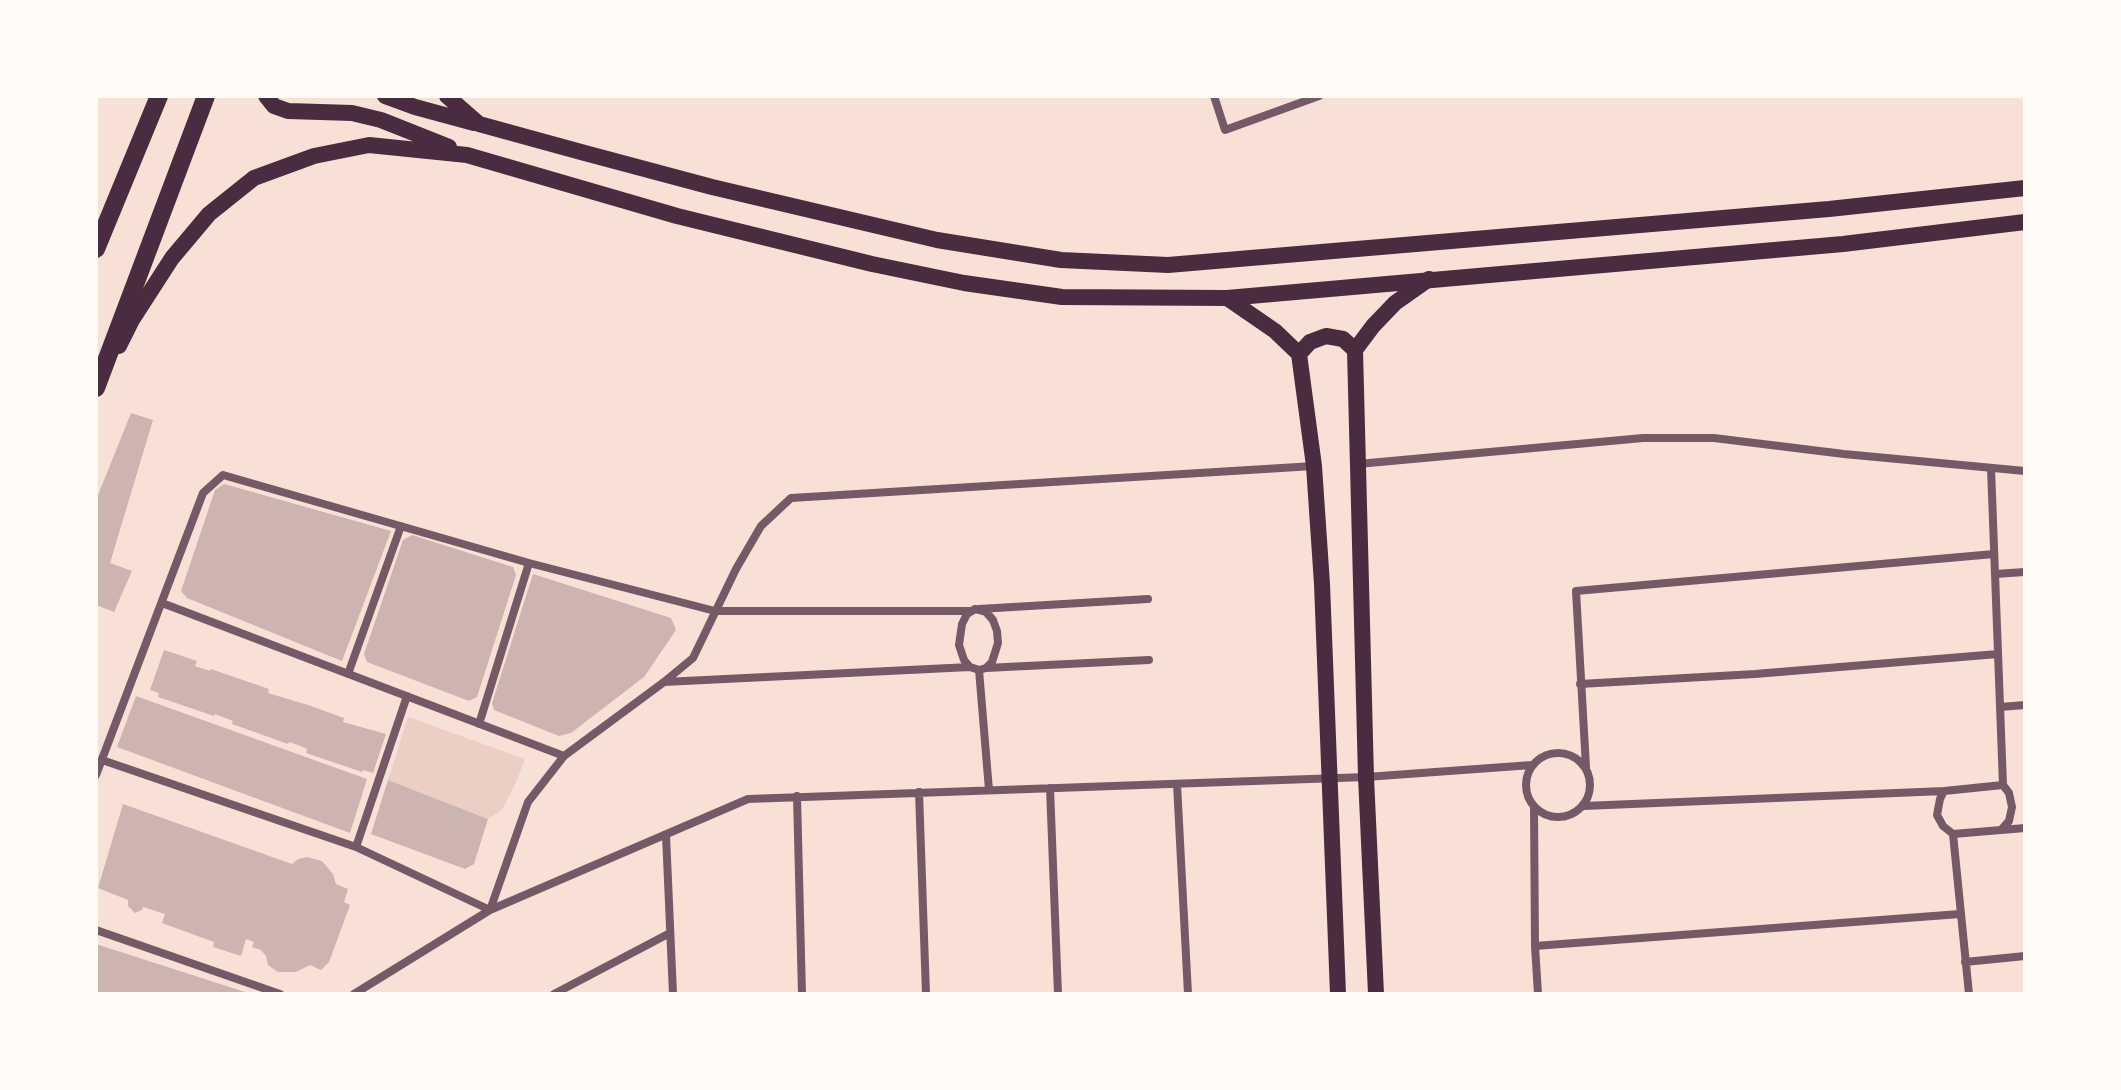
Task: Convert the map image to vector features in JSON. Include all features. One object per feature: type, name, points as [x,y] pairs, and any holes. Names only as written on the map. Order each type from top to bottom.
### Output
[{"type":"highway","points":[[96,249],[159,96]]},
{"type":"highway","points":[[96,389],[206,96]]},
{"type":"main road","points":[[266,96],[274,106],[288,111],[352,113],[381,120],[467,155],[677,216],[872,264],[964,283],[1062,297],[1227,298],[1843,244],[2025,222]]},
{"type":"main road","points":[[385,96],[415,107],[712,187],[937,240],[1061,260],[1168,265],[1813,210],[2025,188]]},
{"type":"main road","points":[[447,96],[479,124]]},
{"type":"main road","points":[[96,389],[132,320],[172,258],[209,214],[254,178],[314,156],[369,145],[467,155]]},
{"type":"main road","points":[[1376,994],[1366,777],[1355,350],[1395,303],[1429,279]]},
{"type":"main road","points":[[1227,298],[1275,331],[1299,354],[1314,466],[1322,584],[1338,994]]},
{"type":"main road","points":[[1299,354],[1310,342],[1326,336],[1343,339],[1355,350]]},
{"type":"street","points":[[1214,96],[1225,130],[1319,96]]},
{"type":"street","points":[[1358,464],[1643,438],[1714,438],[2025,471]]},
{"type":"street","points":[[490,910],[528,802],[564,756],[693,658],[736,569],[761,526],[791,498],[1314,466]]},
{"type":"street","points":[[1991,468],[2003,785],[2009,793],[2012,807],[2009,821],[2002,829]]},
{"type":"street","points":[[96,775],[203,493],[223,475],[529,563],[715,611],[975,610],[1148,599]]},
{"type":"street","points":[[348,674],[401,526]]},
{"type":"street","points":[[1584,806],[1591,787],[1586,767],[1576,591],[1994,554]]},
{"type":"street","points":[[479,724],[529,563]]},
{"type":"street","points":[[1995,574],[2025,572]]},
{"type":"street","points":[[162,603],[564,756]]},
{"type":"street","points":[[975,610],[986,612],[993,620],[998,643],[996,655],[978,669]]},
{"type":"street","points":[[975,610],[962,624],[959,645],[961,654],[978,669],[989,790]]},
{"type":"street","points":[[1580,684],[1755,674],[1998,654]]},
{"type":"street","points":[[664,682],[1149,660]]},
{"type":"street","points":[[356,847],[407,696]]},
{"type":"street","points":[[2000,707],[2025,705]]},
{"type":"street","points":[[1538,994],[1534,807],[1525,790],[1526,777],[1532,765],[1549,753],[1570,754],[1586,767]]},
{"type":"street","points":[[102,760],[356,847],[490,910]]},
{"type":"street","points":[[354,994],[490,910],[748,799],[1329,779],[1532,765]]},
{"type":"street","points":[[1177,784],[1188,994]]},
{"type":"street","points":[[1534,807],[1550,817],[1568,817],[1584,806],[1944,791],[2003,785]]},
{"type":"street","points":[[1050,788],[1058,994]]},
{"type":"street","points":[[1944,791],[1937,815],[1943,826],[1953,834],[2025,828]]},
{"type":"street","points":[[919,792],[926,994]]},
{"type":"street","points":[[797,796],[802,994]]},
{"type":"street","points":[[1953,834],[1969,994]]},
{"type":"street","points":[[666,835],[673,994]]},
{"type":"street","points":[[1535,946],[1960,914]]},
{"type":"street","points":[[96,930],[280,994]]},
{"type":"street","points":[[554,994],[670,933]]},
{"type":"street","points":[[1965,962],[2025,956]]},
{"type":"shaded area","points":[[408,717],[525,759],[502,810],[488,819],[388,780]]},
{"type":"building","points":[[131,413],[153,420],[110,563],[132,571],[114,612],[96,605],[96,500]]},
{"type":"building","points":[[224,484],[391,531],[342,661],[187,598],[181,591],[215,490]]},
{"type":"building","points":[[412,535],[513,567],[516,575],[477,697],[469,701],[367,662],[364,654],[403,540]]},
{"type":"building","points":[[533,574],[671,618],[676,630],[644,677],[571,733],[559,736],[494,710],[492,703]]},
{"type":"building","points":[[164,650],[197,661],[195,666],[269,689],[268,693],[344,718],[343,722],[386,734],[373,773],[306,753],[307,749],[298,745],[232,724],[233,721],[215,714],[158,697],[159,693],[150,690]]},
{"type":"building","points":[[136,696],[367,779],[350,833],[117,747]]},
{"type":"building","points":[[388,780],[488,819],[474,864],[465,869],[371,834]]},
{"type":"building","points":[[123,804],[292,864],[307,857],[322,861],[333,874],[336,884],[348,889],[344,902],[350,905],[329,962],[321,970],[310,965],[296,972],[278,972],[268,965],[261,950],[252,947],[254,942],[246,939],[241,956],[213,947],[214,942],[162,923],[165,914],[143,907],[135,913],[128,906],[128,900],[98,888]]},
{"type":"building","points":[[96,944],[248,993],[248,994],[96,994]]}]
